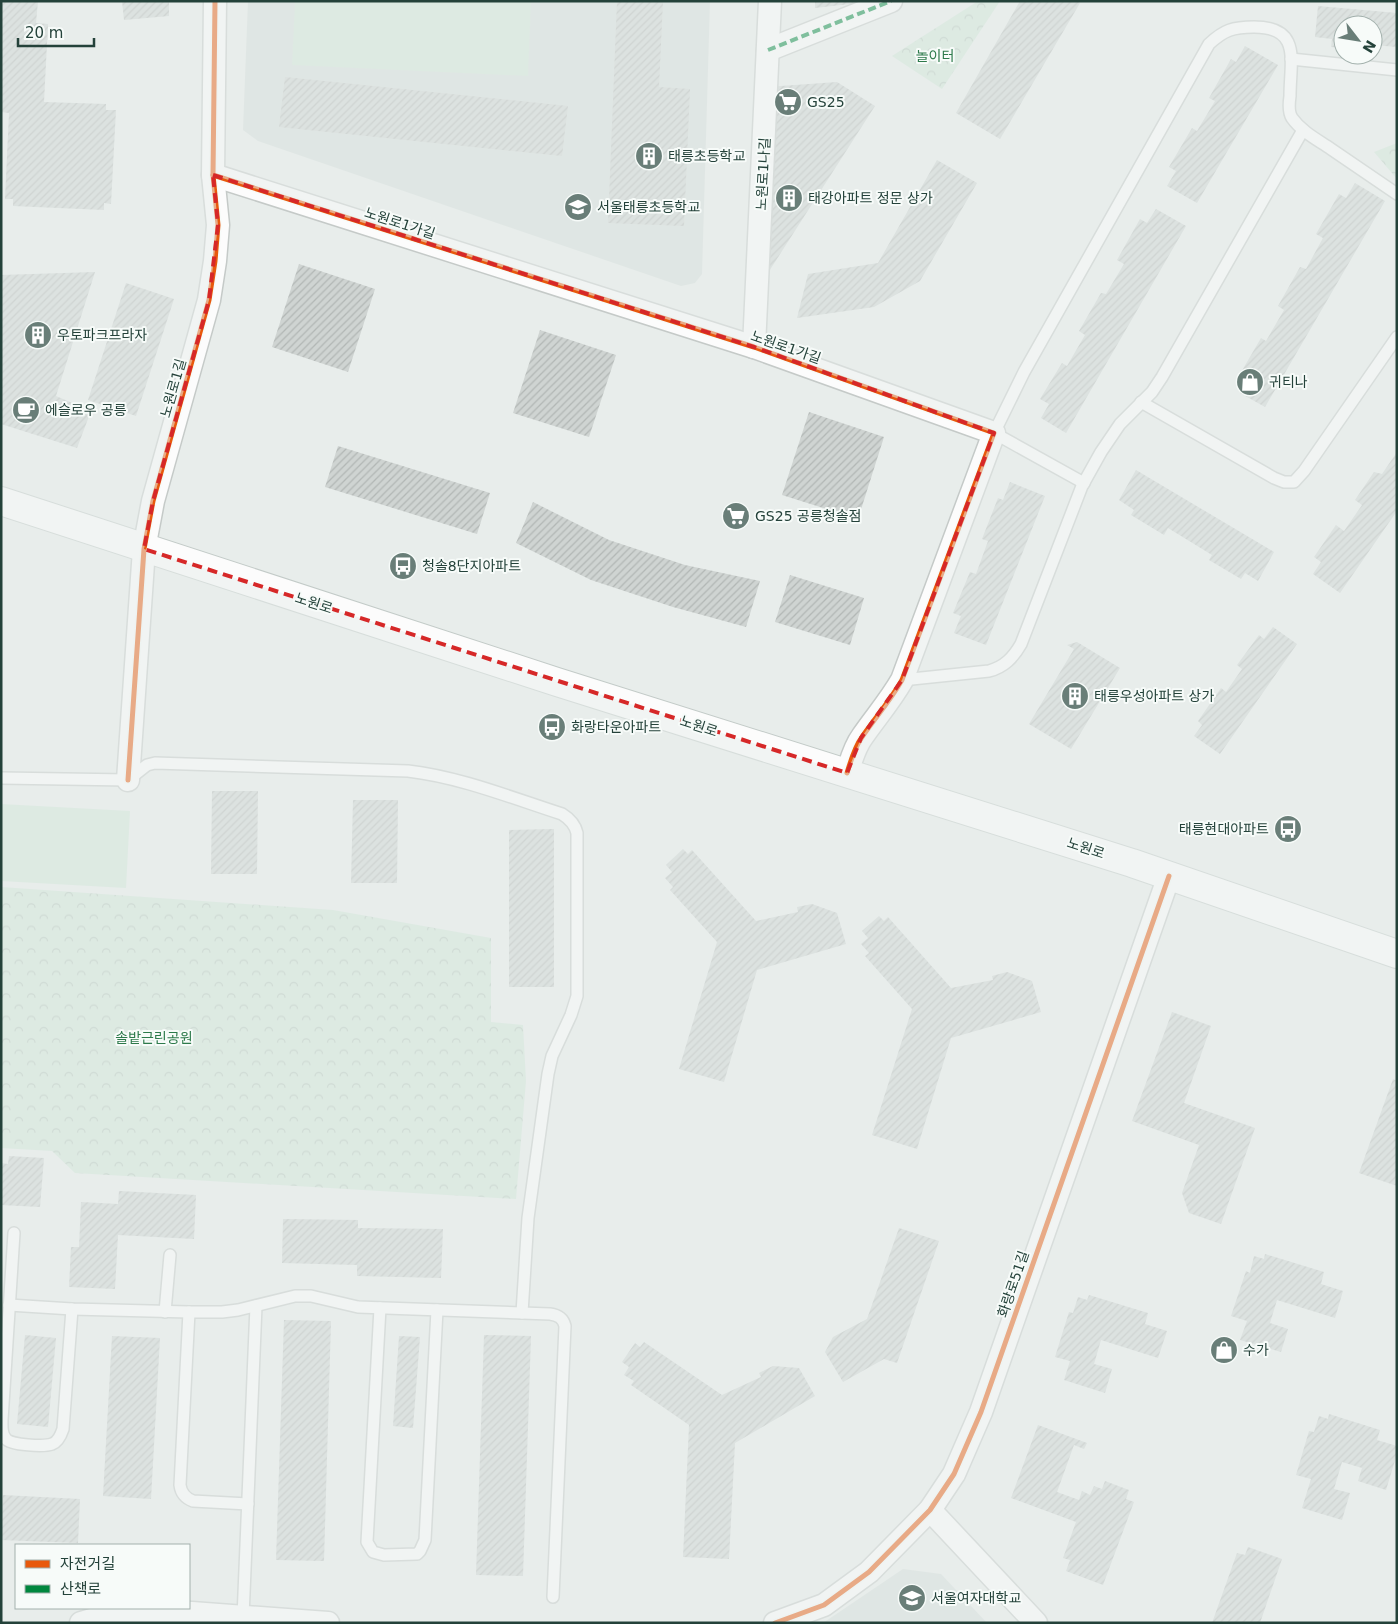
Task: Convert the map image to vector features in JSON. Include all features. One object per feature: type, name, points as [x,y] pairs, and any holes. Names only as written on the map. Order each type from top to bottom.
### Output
[{"type":"main road","name":"노원로","points":[[1,501],[144,549],[1132,863],[1397,954]]},
{"type":"street","name":"노원로1길","points":[[128,780],[144,549],[153,501],[210,300],[215,261],[218,225],[213,175],[215,1]]},
{"type":"street","name":"노원로1나길","points":[[754,347],[770,1]]},
{"type":"street","points":[[768,50],[891,1]]},
{"type":"street","name":"노원로1가길","points":[[213,175],[754,347],[994,433]]},
{"type":"street","points":[[847,773],[861,738],[894,695],[902,680],[994,433]]},
{"type":"street","name":"화랑로51길","points":[[775,1623],[824,1605],[869,1572],[930,1510],[954,1474],[980,1412],[1169,876]]},
{"type":"street","points":[[930,1510],[1036,1623]]},
{"type":"street","points":[[81,1623],[115,1613],[134,1611],[243,1616],[328,1623]]},
{"type":"lane","points":[[1084,483],[994,433],[1024,372],[1210,44],[1220,34],[1232,29],[1245,27],[1267,27],[1278,30],[1285,36],[1290,49],[1291,59],[1290,116],[1303,130],[1397,194]]},
{"type":"lane","points":[[1291,59],[1397,70]]},
{"type":"lane","points":[[902,680],[998,669],[1014,655],[1021,644],[1078,494],[1084,483],[1120,424],[1162,377],[1303,130]]},
{"type":"lane","points":[[1141,402],[1274,478],[1284,482],[1294,482],[1304,472],[1397,337]]},
{"type":"lane","points":[[1,778],[128,780],[147,765],[155,763],[408,771],[442,776],[562,814],[569,818],[575,826],[577,833],[577,996],[571,1015],[552,1056],[548,1074],[528,1218],[522,1313]]},
{"type":"lane","points":[[14,1233],[2,1430],[4,1437],[9,1442],[14,1444],[46,1445],[52,1444],[61,1434],[63,1429],[72,1309]]},
{"type":"lane","points":[[165,1312],[170,1255]]},
{"type":"lane","points":[[10,1305],[72,1309],[222,1312],[295,1296],[311,1296],[358,1307],[550,1314],[557,1316],[562,1319],[565,1326],[553,1598]]},
{"type":"lane","points":[[243,1616],[256,1306]]},
{"type":"lane","points":[[380,1308],[367,1542],[372,1552],[384,1555],[417,1554],[425,1540],[437,1310]]},
{"type":"lane","points":[[189,1312],[181,1491],[188,1499],[193,1501],[248,1504]]},
{"type":"highlighted area","points":[[213,175],[754,347],[994,433],[902,680],[861,738],[847,773],[144,549],[153,501],[209,300],[218,225]]},
{"type":"shaded area","name":"서울태릉초등학교","points":[[248,1],[710,1],[702,274],[695,283],[681,286],[258,141],[243,130]]},
{"type":"shaded area","name":"서울여자대학교","points":[[903,1569],[941,1574],[987,1623],[823,1623]]},
{"type":"green space","points":[[295,1],[531,1],[528,76],[292,65]]},
{"type":"green space","name":"놀이터","points":[[978,1],[1000,1],[942,89],[892,56]]},
{"type":"green space","points":[[1397,143],[1397,179],[1374,152]]},
{"type":"green space","points":[[1,804],[130,811],[126,888],[1,881]]},
{"type":"green space","name":"솔밭근린공원","points":[[1,887],[333,910],[491,938],[491,1022],[523,1025],[526,1081],[516,1199],[75,1173],[52,1151],[1,1148]]},
{"type":"building","points":[[1,1],[38,1],[36,23],[48,24],[44,102],[106,104],[106,110],[116,110],[111,204],[104,203],[104,210],[13,206],[13,199],[5,199],[9,113],[1,112]]},
{"type":"building","points":[[122,1],[169,1],[169,16],[124,20]]},
{"type":"building","name":"태릉초등학교","points":[[617,1],[663,1],[659,87],[690,89],[684,226],[608,223]]},
{"type":"building","points":[[815,1],[858,1],[858,3],[815,8]]},
{"type":"building","points":[[1020,1],[1077,1],[1080,3],[1000,139],[956,113]]},
{"type":"building","points":[[1318,6],[1397,13],[1397,47],[1383,46],[1383,15],[1333,15],[1333,47],[1331,47],[1332,39],[1315,37]]},
{"type":"building","points":[[1245,46],[1278,65],[1197,203],[1167,186],[1176,171],[1169,167],[1192,128],[1197,131],[1215,101],[1209,98],[1231,59],[1236,62]]},
{"type":"building","points":[[285,77],[568,106],[562,156],[279,127]]},
{"type":"building","name":"태강아파트 정문 상가","points":[[837,82],[875,106],[757,290],[767,87]]},
{"type":"building","points":[[937,160],[977,183],[920,281],[874,307],[797,318],[808,274],[878,263]]},
{"type":"building","points":[[1355,183],[1385,201],[1265,407],[1240,393],[1248,379],[1240,374],[1261,338],[1266,341],[1284,310],[1278,306],[1300,267],[1306,269],[1323,238],[1316,234],[1339,194],[1346,198]]},
{"type":"building","points":[[1156,209],[1186,226],[1066,433],[1041,418],[1049,404],[1040,399],[1062,363],[1067,366],[1085,335],[1079,331],[1101,293],[1106,294],[1124,264],[1117,260],[1140,219],[1147,223]]},
{"type":"building","points":[[299,264],[375,289],[348,372],[272,347]]},
{"type":"building","name":"우토파크프라자","points":[[95,272],[56,396],[91,411],[77,448],[1,424],[1,275]]},
{"type":"building","points":[[126,283],[174,299],[136,416],[88,400]]},
{"type":"building","points":[[540,330],[616,355],[589,437],[513,413]]},
{"type":"building","points":[[809,412],[884,437],[858,519],[782,495]]},
{"type":"building","points":[[338,446],[490,493],[477,534],[325,487]]},
{"type":"building","points":[[1397,452],[1397,511],[1340,593],[1313,574],[1321,562],[1314,557],[1336,525],[1344,531],[1362,505],[1355,500],[1374,472],[1382,474]]},
{"type":"building","points":[[1136,470],[1274,552],[1258,581],[1245,573],[1241,579],[1209,560],[1212,555],[1168,528],[1164,535],[1131,515],[1134,510],[1119,500]]},
{"type":"building","points":[[1010,482],[1045,496],[986,645],[954,633],[961,616],[953,613],[970,572],[976,574],[988,541],[982,539],[998,498],[1003,500]]},
{"type":"building","points":[[533,502],[609,540],[685,565],[760,581],[746,627],[673,607],[591,580],[516,543]]},
{"type":"building","points":[[790,575],[864,598],[850,645],[775,622]]},
{"type":"building","points":[[1273,627],[1297,644],[1220,754],[1194,736],[1202,725],[1198,721],[1221,688],[1226,692],[1242,669],[1237,665],[1259,635],[1264,639]]},
{"type":"building","name":"태릉우성아파트 상가","points":[[1077,642],[1120,668],[1071,749],[1029,724],[1074,649],[1067,645]]},
{"type":"building","points":[[212,791],[258,791],[257,874],[211,874]]},
{"type":"building","points":[[353,800],[398,800],[397,883],[351,883]]},
{"type":"building","points":[[554,829],[554,987],[509,987],[509,830]]},
{"type":"building","points":[[683,849],[688,854],[692,850],[756,921],[798,912],[797,907],[812,904],[837,913],[846,944],[757,970],[724,1082],[679,1069],[717,942],[670,890],[673,887],[665,878],[672,872],[666,865]]},
{"type":"building","points":[[879,916],[884,921],[888,917],[951,988],[993,980],[992,976],[1007,972],[1032,981],[1041,1012],[951,1038],[917,1149],[872,1135],[912,1009],[865,956],[869,953],[861,944],[868,938],[862,931]]},
{"type":"building","points":[[1172,1012],[1211,1026],[1184,1103],[1255,1128],[1221,1224],[1189,1213],[1182,1193],[1199,1145],[1132,1121]]},
{"type":"building","points":[[1393,1079],[1397,1081],[1397,1186],[1359,1173]]},
{"type":"building","points":[[9,1156],[44,1158],[40,1207],[1,1205],[1,1163],[8,1164]]},
{"type":"building","points":[[119,1191],[196,1195],[194,1239],[118,1235],[115,1289],[69,1287],[71,1247],[79,1247],[81,1202],[118,1204]]},
{"type":"building","points":[[283,1219],[358,1220],[358,1228],[443,1229],[441,1278],[357,1276],[357,1265],[282,1263]]},
{"type":"building","points":[[899,1228],[939,1241],[897,1363],[884,1359],[843,1382],[825,1352],[833,1337],[867,1319]]},
{"type":"building","points":[[1265,1254],[1324,1272],[1321,1284],[1343,1291],[1335,1318],[1277,1300],[1270,1323],[1288,1329],[1281,1352],[1240,1340],[1247,1321],[1231,1316],[1246,1271],[1250,1273],[1254,1256],[1264,1259]]},
{"type":"building","points":[[1089,1295],[1148,1313],[1145,1324],[1167,1331],[1158,1358],[1101,1340],[1094,1364],[1112,1369],[1105,1393],[1064,1380],[1070,1361],[1055,1357],[1069,1312],[1073,1313],[1078,1297],[1087,1300]]},
{"type":"building","points":[[284,1320],[331,1321],[324,1561],[276,1560]]},
{"type":"building","points":[[25,1335],[56,1338],[48,1427],[17,1424]]},
{"type":"building","points":[[484,1335],[531,1336],[523,1576],[476,1575]]},
{"type":"building","points":[[112,1336],[160,1338],[151,1499],[103,1496]]},
{"type":"building","points":[[399,1336],[420,1337],[413,1428],[393,1426]]},
{"type":"building","points":[[644,1342],[722,1395],[761,1377],[759,1373],[773,1366],[799,1368],[815,1396],[735,1443],[729,1559],[683,1557],[689,1425],[631,1385],[634,1381],[624,1375],[629,1367],[622,1362],[635,1343],[640,1347]]},
{"type":"building","points":[[1329,1414],[1380,1430],[1377,1440],[1397,1446],[1397,1454],[1386,1490],[1358,1481],[1362,1468],[1342,1462],[1334,1489],[1350,1493],[1342,1520],[1302,1508],[1311,1479],[1296,1475],[1309,1431],[1314,1432],[1319,1416],[1328,1419]]},
{"type":"building","points":[[1038,1425],[1087,1443],[1084,1449],[1074,1445],[1057,1492],[1079,1500],[1082,1491],[1090,1495],[1094,1486],[1102,1489],[1105,1481],[1129,1490],[1126,1499],[1134,1502],[1103,1585],[1066,1571],[1070,1560],[1063,1558],[1076,1522],[1011,1498]]},
{"type":"building","points":[[3,1495],[80,1499],[78,1543],[1,1540]]},
{"type":"building","points":[[1248,1547],[1282,1559],[1260,1623],[1212,1623],[1237,1553],[1245,1555]]},
{"type":"marked path","points":[[768,50],[891,1]]},
{"type":"cycle path","points":[[128,780],[144,549],[153,501],[209,300],[215,261],[218,225],[213,175],[215,1]]},
{"type":"cycle path","points":[[213,175],[754,347],[994,433],[902,680],[859,741],[847,773]]},
{"type":"cycle path","points":[[775,1623],[824,1605],[869,1572],[930,1510],[954,1474],[981,1412],[1169,876]]},
{"type":"place","name":"GS25","points":[[788,102]]},
{"type":"place","name":"태릉초등학교","points":[[649,156]]},
{"type":"place","name":"태강아파트 정문 상가","points":[[789,198]]},
{"type":"place","name":"서울태릉초등학교","points":[[578,207]]},
{"type":"place","name":"우토파크프라자","points":[[38,335]]},
{"type":"place","name":"귀티나","points":[[1250,382]]},
{"type":"place","name":"에슬로우 공릉","points":[[26,410]]},
{"type":"place","name":"GS25 공릉청솔점","points":[[736,516]]},
{"type":"place","name":"청솔8단지아파트","points":[[403,566]]},
{"type":"place","name":"태릉우성아파트 상가","points":[[1075,696]]},
{"type":"place","name":"화랑타운아파트","points":[[552,727]]},
{"type":"place","name":"태릉현대아파트","points":[[1288,829]]},
{"type":"place","name":"수가","points":[[1224,1350]]},
{"type":"place","name":"서울여자대학교","points":[[912,1598]]}]
